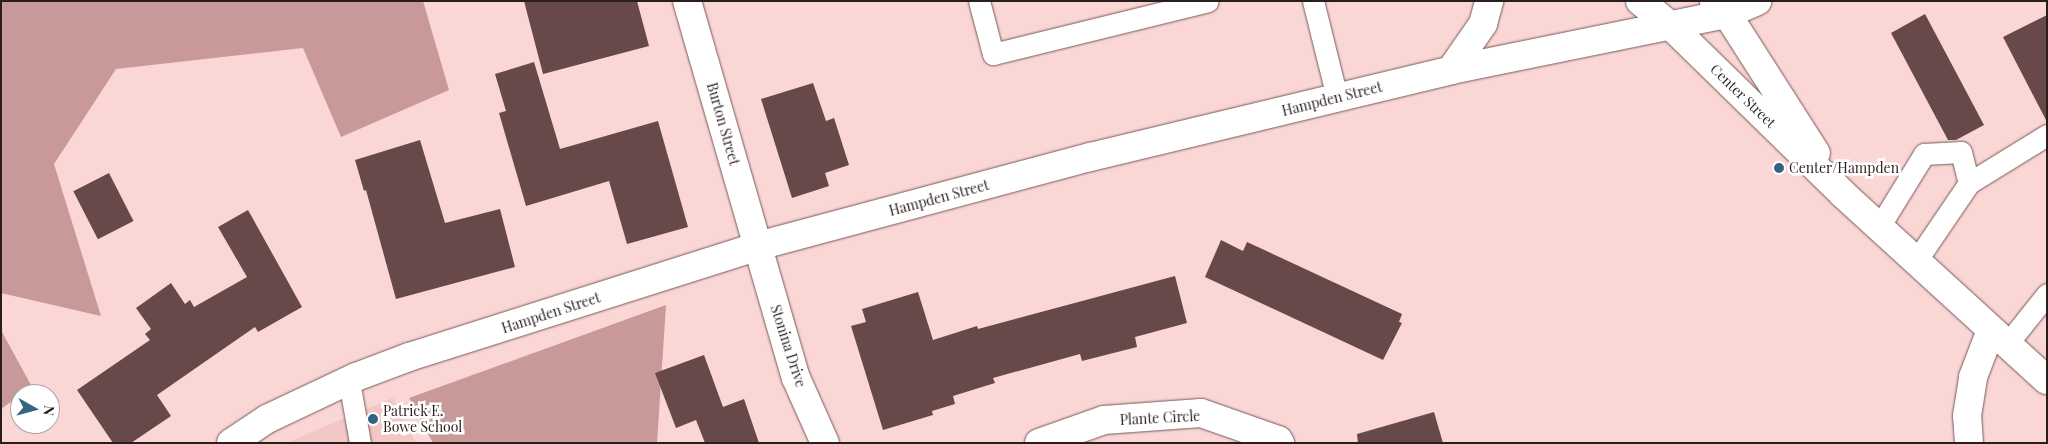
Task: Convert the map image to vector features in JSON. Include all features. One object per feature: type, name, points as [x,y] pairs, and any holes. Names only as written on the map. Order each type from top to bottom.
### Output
[{"type":"main road","name":"Burton Street","points":[[687,1],[758,246]]},
{"type":"main road","points":[[1451,70],[1483,24],[1489,1]]},
{"type":"main road","name":"Center Street","points":[[1640,1],[1672,26],[1843,194],[2047,380]]},
{"type":"main road","name":"Hampden Street","points":[[231,443],[267,419],[349,382],[356,377],[409,357],[758,246],[1090,157],[1451,70],[1672,26],[1720,8],[1758,1]]},
{"type":"main road","name":"Center Street","points":[[1720,8],[1843,194]]},
{"type":"main road","name":"Stonina Drive","points":[[758,246],[796,378],[825,443]]},
{"type":"main road","points":[[1969,443],[1967,416],[1973,377],[1999,337]]},
{"type":"main road","name":"Plante Circle","points":[[1039,443],[1104,420],[1201,413],[1280,443]]},
{"type":"lane","points":[[979,1],[993,54],[1208,1]]},
{"type":"lane","points":[[1313,1],[1337,97]]},
{"type":"lane","points":[[1916,261],[1969,184],[2047,135]]},
{"type":"lane","points":[[1879,227],[1924,154],[1961,152],[1969,184]]},
{"type":"lane","points":[[1999,337],[2047,294]]},
{"type":"lane","points":[[349,382],[360,443]]},
{"type":"shaded area","points":[[1,1],[423,1],[449,90],[341,137],[303,48],[116,69],[54,164],[101,316],[1,293]]},
{"type":"shaded area","points":[[666,305],[657,443],[433,443],[409,398]]},
{"type":"shaded area","points":[[1,330],[30,384],[10,384],[10,403],[1,409]]},
{"type":"shaded area","name":"Patrick E. Bowe School","points":[[393,398],[416,443],[289,443],[293,440]]},
{"type":"building","points":[[524,1],[637,1],[649,46],[543,74]]},
{"type":"building","points":[[1925,14],[1984,125],[1956,140],[1948,140],[1891,33]]},
{"type":"building","points":[[2047,15],[2047,122],[2003,37]]},
{"type":"building","points":[[534,62],[560,149],[658,121],[688,227],[627,244],[609,181],[526,206],[499,113],[506,111],[495,74]]},
{"type":"building","points":[[813,83],[826,121],[834,118],[849,165],[825,173],[829,186],[792,198],[761,99]]},
{"type":"building","points":[[420,140],[445,223],[500,209],[515,267],[396,299],[366,190],[364,191],[355,160]]},
{"type":"building","points":[[109,173],[134,221],[98,239],[73,191]]},
{"type":"building","points":[[248,210],[302,307],[258,332],[255,327],[157,395],[171,416],[131,443],[113,443],[77,390],[150,340],[145,334],[151,329],[136,308],[171,283],[185,304],[190,300],[194,307],[247,277],[218,227]]},
{"type":"building","points":[[1221,240],[1243,251],[1247,242],[1402,314],[1399,322],[1402,323],[1383,360],[1205,277]]},
{"type":"building","points":[[1175,276],[1187,323],[1135,337],[1137,347],[1082,361],[1080,354],[993,378],[995,383],[953,396],[955,404],[932,411],[933,415],[883,430],[851,326],[866,322],[862,309],[918,292],[933,340],[977,326],[978,329]]},
{"type":"building","points":[[704,355],[723,407],[744,399],[759,443],[705,443],[696,420],[676,428],[655,373]]},
{"type":"building","points":[[1434,412],[1443,443],[1358,443],[1357,434]]},
{"type":"place","name":"Center/Hampden","points":[[1779,168]]},
{"type":"place","name":"Patrick E. Bowe School","points":[[373,419]]}]
